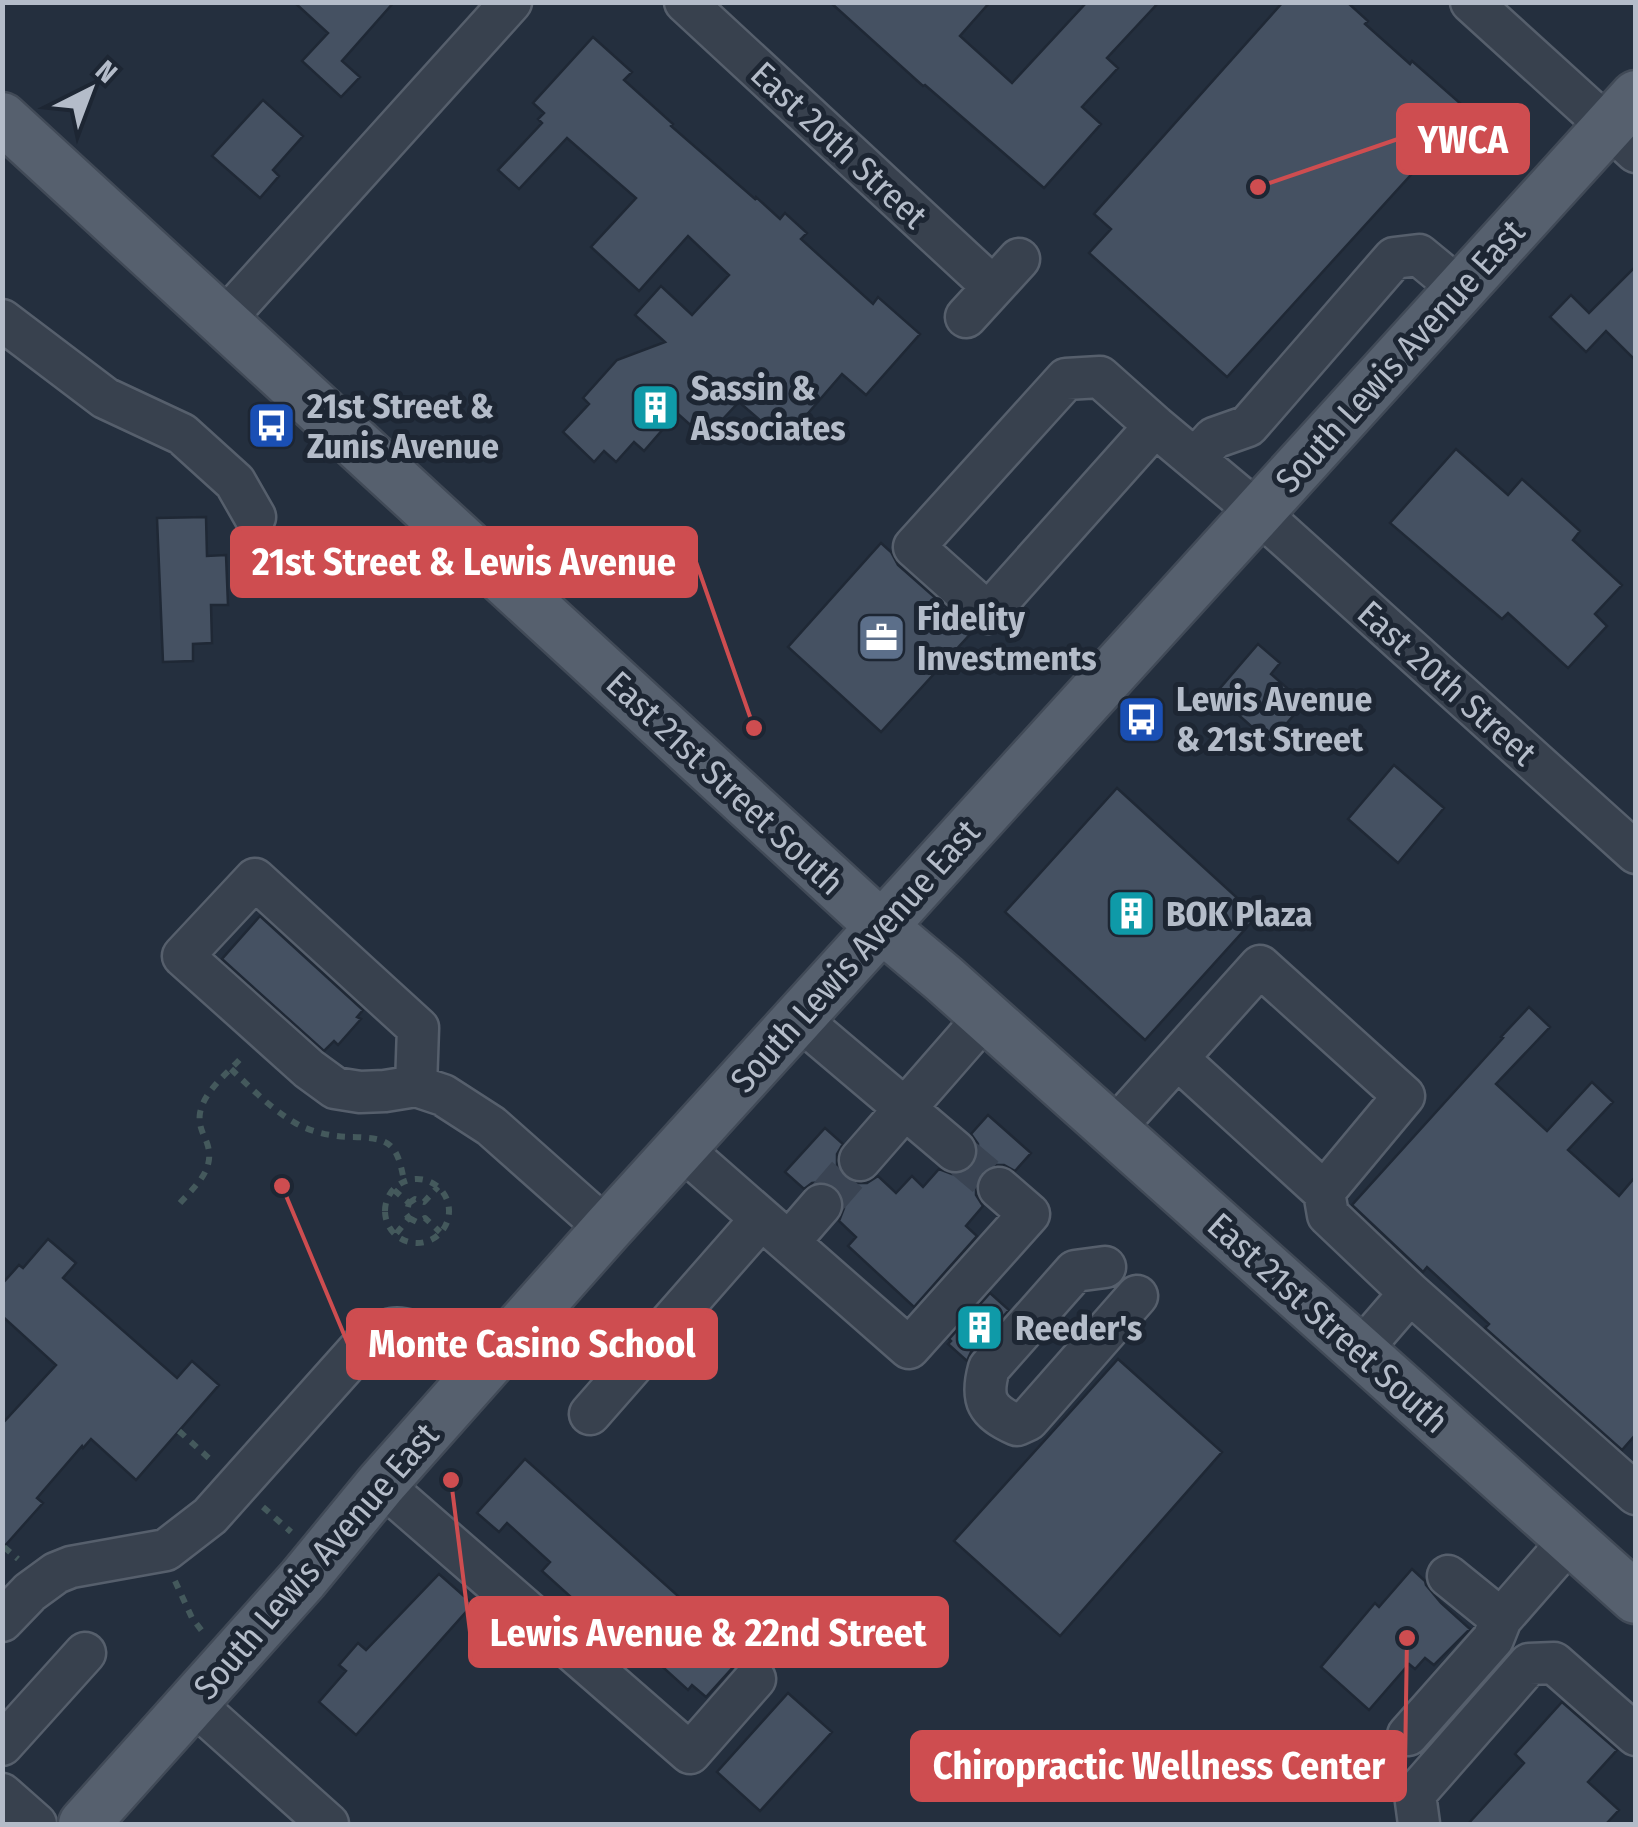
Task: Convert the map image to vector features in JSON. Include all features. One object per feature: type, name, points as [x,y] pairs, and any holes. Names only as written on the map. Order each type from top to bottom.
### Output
[{"type":"main road","name":"East 21st Street South","points":[[2,118],[881,926],[1636,1598]]},
{"type":"main road","name":"South Lewis Avenue East","points":[[84,1824],[303,1579],[381,1484],[606,1229],[1459,288],[1626,125]]},
{"type":"street","points":[[224,320],[511,2]]},
{"type":"street","name":"East 20th Street","points":[[684,2],[1006,273],[966,317]]},
{"type":"street","points":[[1471,2],[1626,125]]},
{"type":"street","points":[[1195,459],[1214,438],[1248,426],[1394,258],[1419,255],[1459,288]]},
{"type":"street","points":[[2,320],[105,398],[182,434],[235,482],[255,517]]},
{"type":"street","name":"East 20th Street","points":[[1155,426],[988,613],[914,546],[1066,380],[1100,377],[1259,513],[1636,853]]},
{"type":"street","points":[[416,1086],[418,1028],[254,880],[183,956],[335,1088],[360,1092],[416,1086],[443,1095],[491,1126],[606,1229]]},
{"type":"street","points":[[1112,1131],[1260,966],[1404,1096],[1324,1192]]},
{"type":"street","points":[[860,1160],[985,1017]]},
{"type":"street","points":[[798,1018],[956,1151]]},
{"type":"street","points":[[1178,1059],[1324,1192],[1328,1215],[1410,1294],[1636,1494]]},
{"type":"street","points":[[681,1148],[909,1348],[1030,1214],[999,1188]]},
{"type":"street","points":[[590,1414],[775,1230],[821,1205]]},
{"type":"street","points":[[1105,1268],[1075,1271],[989,1368],[984,1385],[988,1403],[997,1417],[1017,1425],[1028,1420],[1137,1296]]},
{"type":"street","points":[[1360,1351],[1410,1294]]},
{"type":"street","points":[[2,1621],[30,1592],[56,1573],[166,1550],[210,1516],[369,1338],[394,1328],[415,1333],[475,1378]]},
{"type":"street","points":[[381,1484],[690,1753],[755,1679]]},
{"type":"street","points":[[1408,1735],[1494,1638],[1501,1618],[1571,1539]]},
{"type":"street","points":[[1448,1576],[1501,1618]]},
{"type":"street","points":[[2,1745],[85,1652]]},
{"type":"street","points":[[1418,1824],[1415,1794],[1529,1664],[1554,1663],[1636,1736]]},
{"type":"street","points":[[193,1703],[328,1824]]},
{"type":"street","points":[[2,1794],[36,1824]]},
{"type":"path","points":[[180,1204],[204,1175],[210,1161],[199,1124],[206,1098],[266,1030]]},
{"type":"path","points":[[417,1179],[438,1186],[449,1214],[441,1232],[433,1239],[413,1243],[395,1235],[384,1215],[393,1190],[406,1180],[417,1179]]},
{"type":"path","points":[[424,1202],[438,1186]]},
{"type":"path","points":[[393,1190],[408,1204]]},
{"type":"path","points":[[415,1200],[424,1202],[428,1213],[425,1218],[417,1222],[409,1218],[408,1204],[415,1200]]},
{"type":"path","points":[[395,1235],[409,1218]]},
{"type":"path","points":[[425,1218],[441,1232]]},
{"type":"path","points":[[179,1432],[216,1464]]},
{"type":"path","points":[[258,1503],[295,1536]]},
{"type":"path","points":[[174,1580],[192,1618],[208,1636]]},
{"type":"building","points":[[294,2],[394,2],[342,61],[360,77],[341,97],[302,61],[328,33]]},
{"type":"building","points":[[830,2],[990,2],[960,36],[1012,83],[1087,2],[1159,2],[1107,58],[1118,68],[1082,107],[1101,124],[1044,188]]},
{"type":"building","points":[[1283,2],[1347,2],[1368,21],[1365,24],[1469,111],[1227,377],[1089,253],[1111,229],[1094,214]]},
{"type":"building","points":[[593,37],[632,72],[624,80],[671,126],[780,219],[785,213],[807,233],[801,239],[873,304],[878,297],[920,334],[866,395],[842,374],[784,441],[739,402],[705,438],[677,413],[644,451],[634,442],[616,462],[604,451],[594,462],[563,432],[589,404],[583,398],[617,360],[665,342],[635,315],[661,286],[692,315],[729,275],[688,236],[639,291],[591,247],[636,198],[567,138],[519,189],[498,170],[542,123],[538,119],[544,113],[533,103]]},
{"type":"building","points":[[263,100],[303,136],[273,170],[279,176],[260,198],[212,156]]},
{"type":"building","points":[[1636,266],[1636,361],[1606,331],[1586,352],[1550,317],[1571,295],[1589,313]]},
{"type":"building","points":[[1456,449],[1508,495],[1522,479],[1580,531],[1573,540],[1622,585],[1595,614],[1607,626],[1568,668],[1508,613],[1502,619],[1390,523]]},
{"type":"building","points":[[206,517],[207,556],[226,555],[228,605],[211,605],[212,643],[193,644],[193,661],[163,662],[157,518]]},
{"type":"building","name":"Fidelity Investments","points":[[881,543],[898,565],[973,631],[881,732],[788,647]]},
{"type":"building","points":[[1258,644],[1280,663],[1271,674],[1304,703],[1270,743],[1215,694]]},
{"type":"building","points":[[1394,765],[1444,808],[1398,863],[1348,819]]},
{"type":"building","name":"BOK Plaza","points":[[1117,788],[1257,916],[1145,1040],[1005,912]]},
{"type":"building","points":[[260,916],[363,1010],[357,1017],[361,1019],[338,1045],[334,1041],[324,1051],[222,959]]},
{"type":"building","points":[[1529,1007],[1550,1027],[1496,1084],[1547,1131],[1592,1082],[1613,1102],[1568,1150],[1619,1196],[1636,1176],[1636,1434],[1622,1450],[1485,1328],[1489,1324],[1427,1267],[1423,1272],[1352,1205]]},
{"type":"building","points":[[988,1115],[1031,1153],[1015,1171],[1004,1165],[992,1165],[981,1173],[976,1195],[983,1206],[966,1226],[977,1236],[914,1307],[848,1246],[856,1237],[839,1221],[844,1208],[843,1196],[837,1188],[824,1182],[812,1183],[804,1189],[785,1172],[825,1128],[843,1144],[837,1154],[837,1167],[845,1178],[867,1183],[878,1176],[896,1193],[912,1176],[923,1187],[939,1169],[962,1174],[972,1167],[978,1144],[971,1134]]},
{"type":"building","points":[[48,1239],[76,1263],[63,1278],[177,1378],[192,1361],[219,1385],[136,1480],[91,1439],[37,1498],[43,1503],[2,1549],[2,1424],[56,1365],[2,1316],[2,1284],[19,1265],[23,1268]]},
{"type":"building","name":"Reeder's","points":[[990,1293],[1009,1310],[967,1361],[948,1344],[949,1339]]},
{"type":"building","points":[[1118,1359],[1222,1452],[1060,1636],[954,1541]]},
{"type":"building","points":[[525,1459],[744,1655],[706,1697],[692,1685],[688,1690],[611,1620],[606,1627],[584,1609],[542,1571],[550,1562],[507,1523],[499,1532],[477,1513]]},
{"type":"building","points":[[1412,1569],[1470,1629],[1434,1665],[1425,1658],[1415,1669],[1409,1664],[1369,1710],[1321,1667],[1375,1603],[1379,1607]]},
{"type":"building","points":[[439,1574],[473,1604],[356,1735],[319,1702],[346,1671],[339,1665],[358,1643],[366,1650]]},
{"type":"building","points":[[788,1693],[832,1732],[760,1811],[717,1772]]},
{"type":"building","points":[[1562,1702],[1617,1750],[1588,1782],[1619,1810],[1606,1824],[1468,1824],[1524,1763],[1515,1754]]},
{"type":"tunnel","points":[[955,1151],[999,1188]]},
{"type":"tunnel","points":[[821,1205],[860,1160]]},
{"type":"place","name":"YWCA","points":[[1258,187]]},
{"type":"place","name":"Sassin & Associates","points":[[656,408]]},
{"type":"place","name":"21st Street & Zunis Avenue","points":[[272,426]]},
{"type":"place","name":"Fidelity Investments","points":[[882,638]]},
{"type":"place","name":"Lewis Avenue & 21st Street","points":[[1141,719]]},
{"type":"place","name":"21st Street & Lewis Avenue","points":[[754,728]]},
{"type":"place","name":"BOK Plaza","points":[[1131,914]]},
{"type":"place","name":"Monte Casino School","points":[[282,1186]]},
{"type":"place","name":"Reeder's","points":[[980,1328]]},
{"type":"place","name":"Lewis Avenue & 22nd Street","points":[[451,1480]]},
{"type":"place","name":"Chiropractic Wellness Center","points":[[1407,1638]]}]
